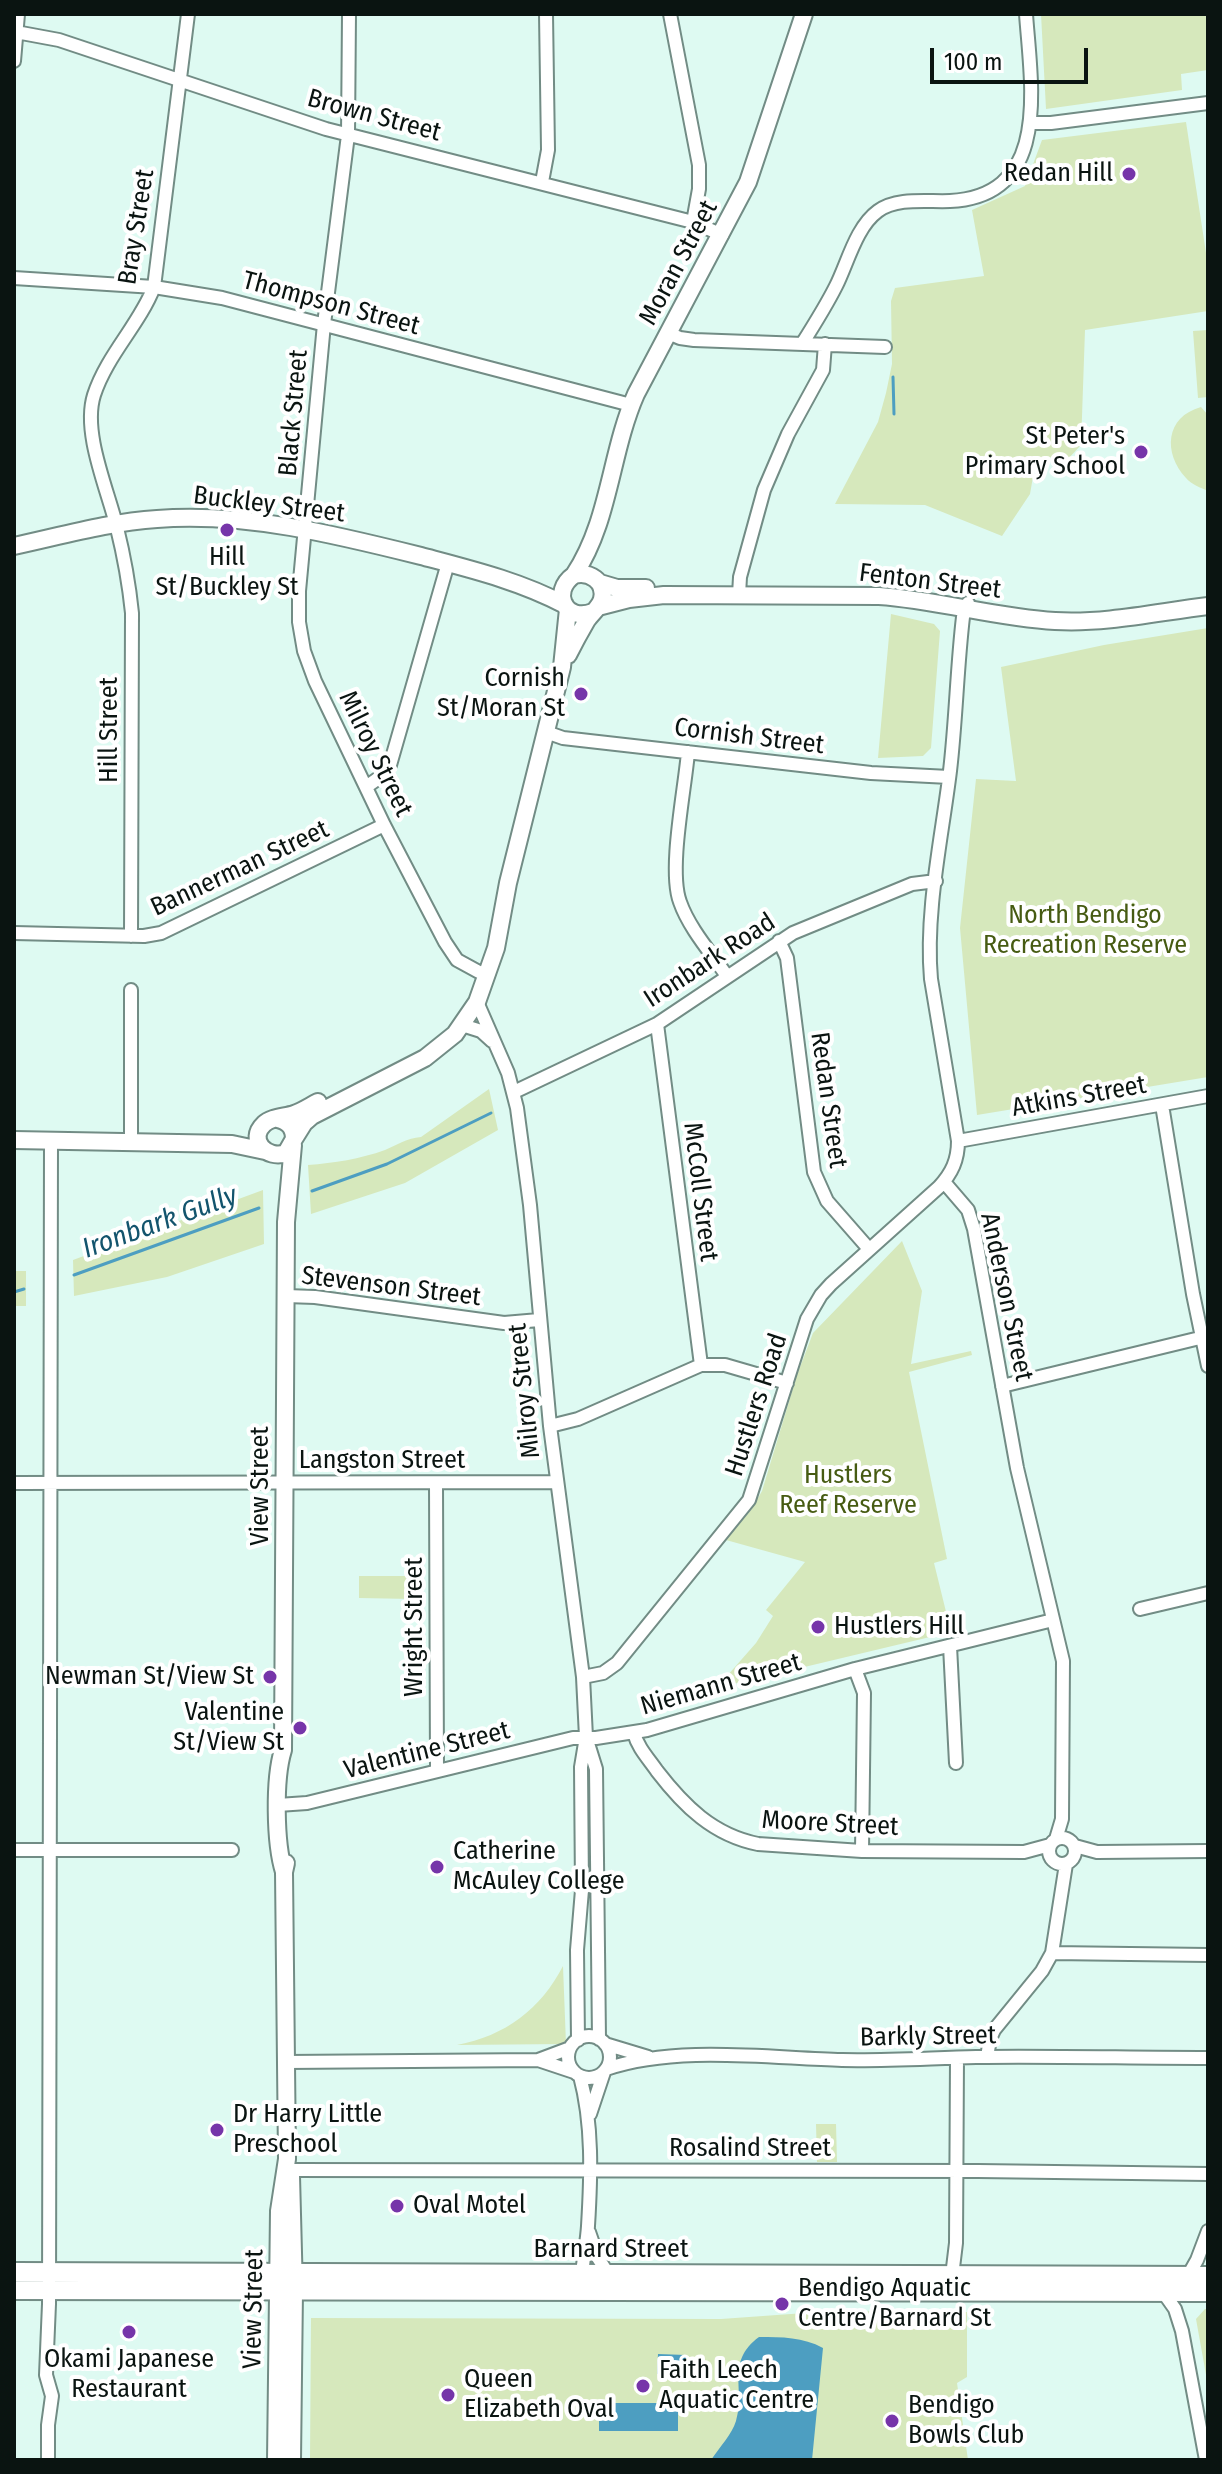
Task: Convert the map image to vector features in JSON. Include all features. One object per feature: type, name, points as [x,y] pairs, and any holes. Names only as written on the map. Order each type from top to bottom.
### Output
[{"type":"main road","name":"Barnard Street","points":[[14,2272],[48,2281],[682,2292],[1060,2292],[1178,2287],[1208,2276]]},
{"type":"main road","name":"Barnard Street","points":[[286,2283],[609,2275],[1073,2276],[1208,2292]]},
{"type":"main road","points":[[582,2276],[590,2284],[652,2284],[682,2292]]},
{"type":"main road","points":[[701,2276],[752,2283],[799,2283],[808,2292]]},
{"type":"main road","points":[[952,2276],[953,2283],[958,2285],[1030,2286],[1060,2292]]},
{"type":"main road","name":"Barnard Street","points":[[14,2290],[48,2281]]},
{"type":"street","name":"Bray Street","points":[[117,525],[94,438],[91,412],[106,367],[142,312],[154,287],[188,14]]},
{"type":"street","name":"Black Street","points":[[305,529],[324,324],[348,135],[349,14]]},
{"type":"street","points":[[542,182],[548,150],[546,14]]},
{"type":"street","points":[[670,14],[699,165],[699,189],[693,222]]},
{"type":"street","name":"Moran Street","points":[[569,578],[596,533],[631,405],[722,235],[756,163],[804,14]]},
{"type":"street","points":[[802,344],[873,215],[890,205],[966,200],[994,190],[1010,176],[1027,142],[1030,123],[1026,14]]},
{"type":"street","name":"Brown Street","points":[[16,22],[59,40],[348,135],[693,222],[722,235]]},
{"type":"street","points":[[14,61],[16,22]]},
{"type":"street","points":[[1030,123],[1208,103]]},
{"type":"street","name":"Thompson Street","points":[[14,278],[154,287],[222,298],[631,405]]},
{"type":"street","points":[[668,333],[694,340],[885,347]]},
{"type":"street","points":[[739,591],[764,490],[788,434],[823,370],[825,344]]},
{"type":"street","name":"Buckley Street","points":[[14,546],[158,518],[205,518],[305,529],[327,532],[514,582],[566,607]]},
{"type":"street","name":"Hill Street","points":[[117,525],[132,613],[131,936]]},
{"type":"street","name":"Milroy Street","points":[[305,529],[299,605],[300,637],[315,681],[384,825],[451,952],[464,965],[479,972]]},
{"type":"street","name":"Moran Street","points":[[596,533],[598,581]]},
{"type":"street","points":[[366,787],[383,775],[390,765],[448,563]]},
{"type":"street","points":[[14,1140],[232,1144],[268,1153],[286,1153],[304,1123],[312,1116],[425,1058],[444,1044],[467,1013],[494,956],[508,883],[562,667],[566,607],[561,593],[569,578],[585,573],[598,581],[603,596],[562,667]]},
{"type":"street","name":"Buckley Street","points":[[514,582],[542,584],[569,578]]},
{"type":"street","name":"Fenton Street","points":[[598,581],[617,588],[879,596],[1063,614],[1208,598]]},
{"type":"street","name":"Fenton Street","points":[[596,610],[651,596],[739,591]]},
{"type":"street","points":[[944,1182],[955,1162],[958,1141],[931,979],[930,952],[957,669],[967,605]]},
{"type":"street","name":"Fenton Street","points":[[967,605],[1059,622],[1103,620],[1208,606]]},
{"type":"street","points":[[566,607],[580,615],[596,610]]},
{"type":"street","name":"Cornish Street","points":[[546,732],[563,738],[871,773],[949,777]]},
{"type":"street","points":[[688,752],[676,890],[688,918],[727,976]]},
{"type":"street","name":"Bannerman Street","points":[[14,933],[131,936],[168,931],[384,825]]},
{"type":"street","name":"Ironbark Road","points":[[514,1092],[657,1024],[793,933],[912,884],[936,881]]},
{"type":"street","points":[[176,1142],[215,1136],[240,1137],[259,1130],[267,1122],[301,1111],[411,1054],[467,1013],[508,883]]},
{"type":"street","name":"Redan Street","points":[[779,941],[787,958],[814,1172],[827,1201],[869,1249]]},
{"type":"street","points":[[131,990],[131,1142]]},
{"type":"street","points":[[467,1013],[495,1043]]},
{"type":"street","name":"Milroy Street","points":[[467,1013],[495,1043],[514,1092],[530,1205],[550,1426],[583,1677],[586,1737]]},
{"type":"street","name":"McColl Street","points":[[657,1024],[701,1365]]},
{"type":"street","name":"Atkins Street","points":[[958,1141],[1208,1096]]},
{"type":"street","points":[[1162,1105],[1208,1366]]},
{"type":"street","points":[[278,1119],[284,1120],[292,1128],[294,1142]]},
{"type":"street","points":[[259,1130],[259,1142],[268,1153]]},
{"type":"street","points":[[48,2460],[52,2396],[46,2375],[51,1141]]},
{"type":"street","name":"View Street","points":[[276,2460],[289,2164],[284,1872],[279,1851],[283,1805],[278,1772],[283,1750],[286,1222],[294,1142]]},
{"type":"street","name":"View Street","points":[[268,1153],[278,1171],[286,1222]]},
{"type":"street","name":"Hustlers Road","points":[[583,1677],[606,1671],[617,1663],[749,1500],[807,1319],[814,1306],[831,1284],[944,1182]]},
{"type":"street","name":"Anderson Street","points":[[944,1182],[961,1201],[971,1219],[1021,1486],[1063,1661],[1061,1886],[1052,1953]]},
{"type":"street","name":"Stevenson Street","points":[[286,1296],[315,1297],[504,1323],[539,1320]]},
{"type":"street","points":[[1002,1386],[1205,1336]]},
{"type":"street","points":[[550,1426],[578,1419],[701,1365],[725,1365],[787,1383]]},
{"type":"street","name":"Langston Street","points":[[14,1483],[557,1482]]},
{"type":"street","name":"Wright Street","points":[[436,1483],[437,1771]]},
{"type":"street","points":[[1140,1609],[1208,1593]]},
{"type":"street","name":"Niemann Street","points":[[586,1737],[634,1733],[855,1669],[1053,1620]]},
{"type":"street","points":[[950,1646],[956,1763]]},
{"type":"street","points":[[855,1669],[864,1693],[862,1851]]},
{"type":"street","name":"Moore Street","points":[[634,1733],[639,1748],[678,1798],[717,1829],[743,1841],[862,1851],[1062,1852]]},
{"type":"street","points":[[586,1737],[596,1769],[602,2042],[609,2057],[589,2117]]},
{"type":"street","points":[[582,2276],[588,2229],[589,2117],[577,2074],[568,2061],[574,2044],[582,1890],[581,1767],[586,1737]]},
{"type":"street","name":"Valentine Street","points":[[283,1805],[307,1803],[586,1737]]},
{"type":"street","points":[[14,1850],[232,1850]]},
{"type":"street","points":[[1062,1852],[1208,1851]]},
{"type":"street","points":[[987,2057],[994,2030],[1042,1971],[1052,1953],[1208,1955]]},
{"type":"street","points":[[538,2060],[588,2036],[602,2042]]},
{"type":"street","name":"Barkly Street","points":[[602,2042],[648,2057]]},
{"type":"street","name":"Barkly Street","points":[[605,2070],[648,2057],[935,2060],[987,2057],[1208,2058]]},
{"type":"street","points":[[952,2276],[956,2243],[957,2058]]},
{"type":"street","points":[[286,2062],[538,2060],[593,2078],[605,2070]]},
{"type":"street","name":"Rosalind Street","points":[[289,2164],[589,2170],[1208,2174]]},
{"type":"street","points":[[588,2229],[593,2248],[609,2275]]},
{"type":"street","points":[[1182,2331],[1175,2309],[1178,2287],[1208,2231]]},
{"type":"street","points":[[956,2243],[961,2258],[975,2276]]},
{"type":"street","points":[[1203,2244],[1203,2259],[1208,2268]]},
{"type":"street","name":"View Street","points":[[286,2283],[292,2460]]},
{"type":"street","points":[[1178,2287],[1182,2331],[1206,2460]]},
{"type":"green space","points":[[1041,14],[1208,14],[1208,70],[1181,74],[1182,90],[1046,109]]},
{"type":"green space","points":[[1186,122],[1208,266],[1208,311],[1085,330],[1081,445],[1068,459],[1041,458],[1034,471],[1030,494],[1002,536],[925,505],[835,504],[878,422],[892,364],[891,301],[895,288],[984,276],[972,210],[1025,186],[1042,140]]},
{"type":"green space","points":[[1208,330],[1208,397],[1198,398],[1193,331]]},
{"type":"green space","points":[[1201,407],[1208,415],[1208,491],[1186,478],[1171,447],[1174,427],[1180,419]]},
{"type":"green space","points":[[891,614],[934,624],[940,631],[931,748],[923,756],[878,758]]},
{"type":"green space","name":"North Bendigo Recreation Reserve","points":[[1208,628],[1208,1077],[977,1115],[960,928],[976,779],[1016,781],[1001,667],[1104,645]]},
{"type":"green space","points":[[489,1089],[498,1130],[405,1183],[311,1214],[308,1165],[366,1156],[421,1137]]},
{"type":"green space","points":[[263,1190],[264,1244],[167,1277],[74,1296],[73,1260]]},
{"type":"green space","name":"Hustlers Reef Reserve","points":[[902,1241],[922,1291],[911,1364],[971,1351],[972,1355],[909,1372],[947,1559],[934,1563],[951,1632],[729,1685],[727,1676],[756,1643],[773,1616],[766,1610],[805,1562],[726,1540],[762,1491],[813,1333]]},
{"type":"green space","points":[[14,1271],[26,1271],[26,1306],[14,1306]]},
{"type":"green space","points":[[359,1576],[412,1576],[412,1599],[359,1598]]},
{"type":"green space","points":[[563,1966],[566,2044],[457,2045],[491,2035],[520,2018],[544,1995]]},
{"type":"green space","points":[[816,2124],[836,2124],[837,2162],[817,2162]]},
{"type":"green space","points":[[1208,2309],[1208,2386],[1196,2319]]},
{"type":"green space","points":[[833,2311],[967,2312],[967,2377],[957,2383],[968,2460],[310,2460],[311,2318],[721,2319]]},
{"type":"water","points":[[759,2337],[800,2340],[823,2348],[812,2460],[711,2460],[734,2426],[738,2409],[739,2366],[742,2356]]},
{"type":"water","points":[[658,2354],[686,2355],[686,2373],[657,2374]]},
{"type":"water","points":[[599,2403],[678,2403],[678,2431],[599,2431]]},
{"type":"waterway","points":[[893,377],[894,414]]},
{"type":"waterway","name":"Ironbark Gully","points":[[312,1191],[387,1164],[491,1113]]},
{"type":"waterway","name":"Ironbark Gully","points":[[74,1275],[259,1208]]},
{"type":"waterway","name":"Ironbark Gully","points":[[14,1292],[24,1289]]},
{"type":"place","name":"Redan Hill","points":[[1129,174]]},
{"type":"place","name":"St Peter's Primary School","points":[[1141,452]]},
{"type":"place","name":"Hill St/Buckley St","points":[[227,530]]},
{"type":"place","name":"Cornish St/Moran St","points":[[581,694]]},
{"type":"place","name":"Hustlers Hill","points":[[818,1627]]},
{"type":"place","name":"Newman St/View St","points":[[270,1677]]},
{"type":"place","name":"Valentine St/View St","points":[[300,1728]]},
{"type":"place","name":"Catherine McAuley College","points":[[437,1867]]},
{"type":"place","name":"Dr Harry Little Preschool","points":[[217,2130]]},
{"type":"place","name":"Oval Motel","points":[[397,2206]]},
{"type":"place","name":"Bendigo Aquatic Centre/Barnard St","points":[[782,2304]]},
{"type":"place","name":"Okami Japanese Restaurant","points":[[129,2332]]},
{"type":"place","name":"Faith Leech Aquatic Centre","points":[[643,2386]]},
{"type":"place","name":"Queen Elizabeth Oval","points":[[448,2395]]},
{"type":"place","name":"Bendigo Bowls Club","points":[[892,2421]]}]
